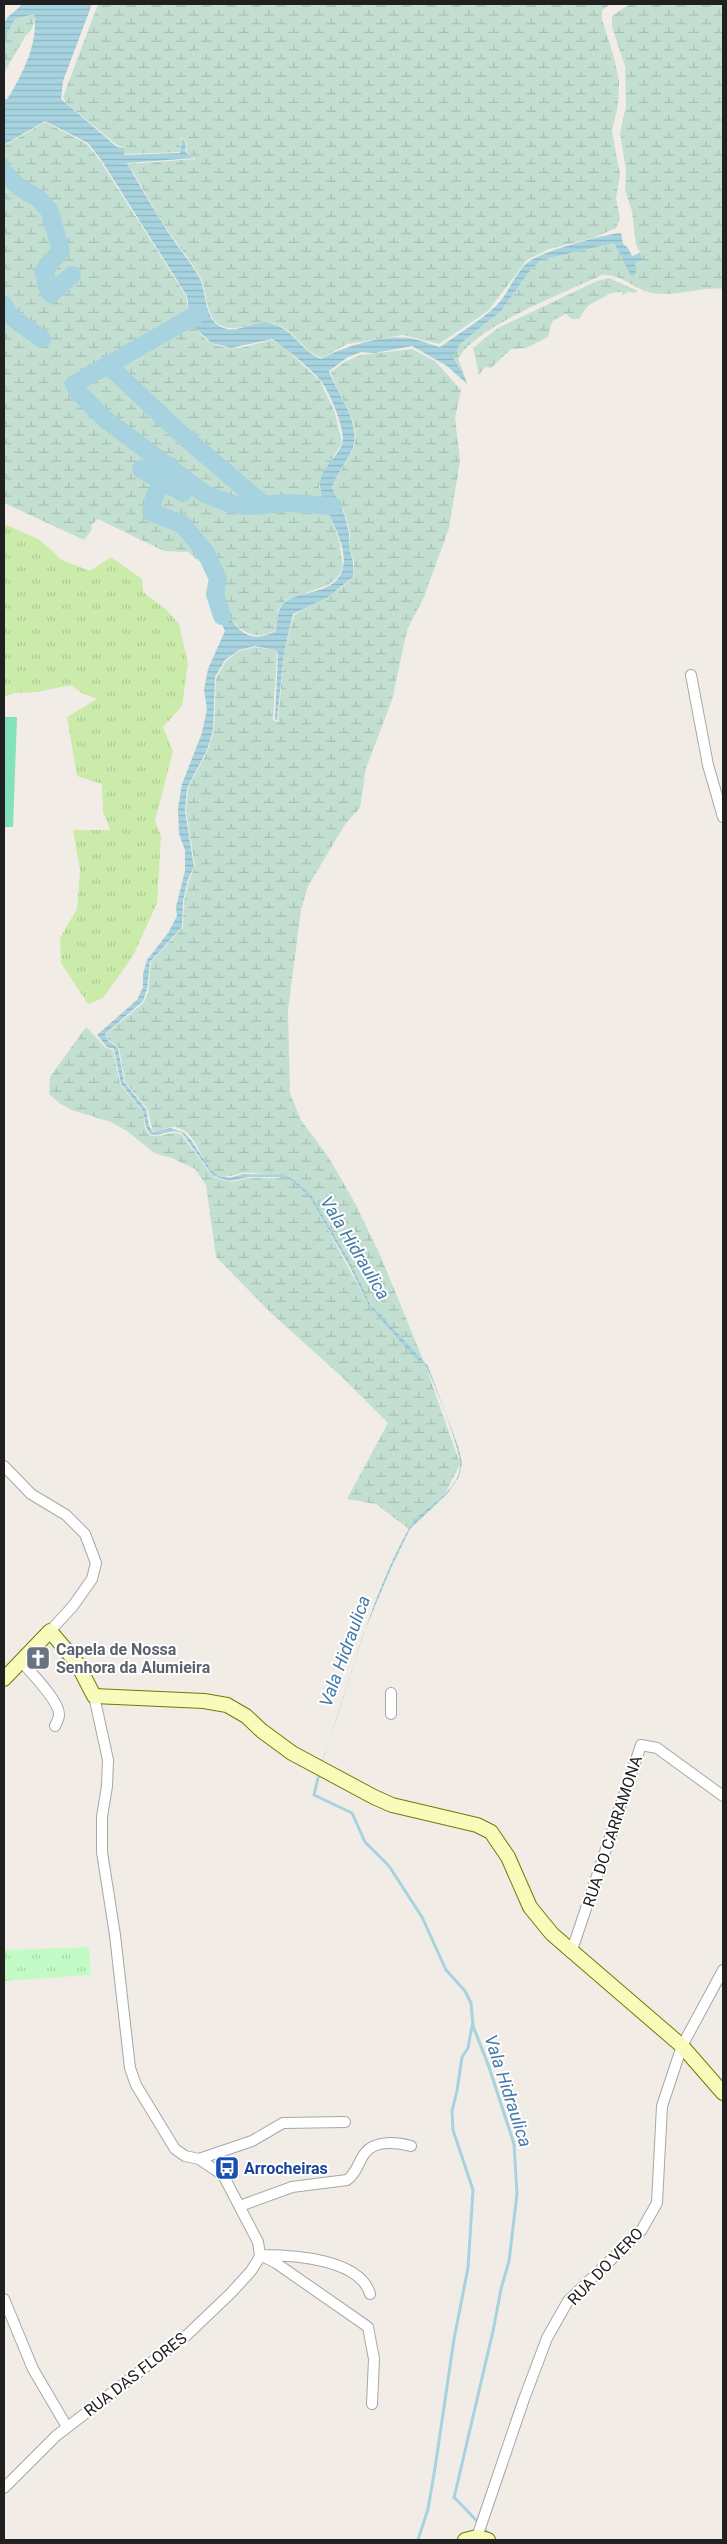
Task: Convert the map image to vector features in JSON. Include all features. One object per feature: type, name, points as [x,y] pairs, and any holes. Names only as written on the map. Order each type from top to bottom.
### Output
[{"type":"street","points":[[691,675],[708,765],[723,817]]},
{"type":"street","points":[[4,1466],[30,1494],[66,1516],[85,1534],[96,1563],[87,1586],[73,1606],[4,1679]]},
{"type":"street","points":[[50,1631],[77,1663],[94,1696],[108,1760],[107,1786],[102,1817],[102,1852],[115,1936],[130,2068],[136,2085],[174,2149],[186,2156],[199,2159],[223,2175],[258,2242],[260,2254]]},
{"type":"street","points":[[21,1661],[40,1682],[57,1707],[59,1716],[54,1726]]},
{"type":"street","points":[[391,1693],[391,1714]]},
{"type":"street","points":[[94,1696],[204,1701],[227,1705],[246,1716],[262,1731],[292,1753],[374,1797],[392,1805],[478,1825],[491,1832],[502,1844],[524,1896],[538,1920],[571,1953],[682,2046],[723,2092]]},
{"type":"street","name":"RUA DO CARRAMONA","points":[[571,1953],[636,1754],[641,1745],[657,1748],[723,1796]]},
{"type":"street","name":"RUA DO VERO","points":[[477,2539],[524,2399],[547,2338],[568,2301],[641,2231],[657,2203],[662,2106],[682,2046],[723,1970]]},
{"type":"street","points":[[199,2159],[252,2141],[283,2123],[345,2122]]},
{"type":"street","points":[[240,2206],[292,2187],[347,2180],[353,2176],[365,2153],[372,2147],[386,2143],[411,2146]]},
{"type":"street","points":[[260,2254],[295,2255],[327,2261],[367,2285],[370,2294]]},
{"type":"street","points":[[260,2254],[276,2263],[368,2327],[374,2359],[372,2404]]},
{"type":"street","name":"RUA DAS FLORES","points":[[4,2488],[67,2427],[188,2335],[251,2271],[260,2254]]},
{"type":"street","points":[[4,2300],[33,2369],[67,2427]]},
{"type":"green space","points":[[98,4],[611,4],[602,10],[602,19],[615,61],[619,82],[618,105],[612,131],[620,175],[616,198],[620,218],[616,228],[593,238],[549,249],[527,260],[488,311],[439,344],[403,335],[347,344],[322,358],[309,351],[290,332],[278,325],[264,323],[236,328],[222,326],[217,323],[210,312],[198,273],[164,224],[128,164],[196,159],[186,152],[187,143],[181,137],[180,152],[124,154],[124,147],[118,146],[66,103],[63,97]]},
{"type":"green space","points":[[630,4],[723,4],[723,289],[704,289],[674,294],[655,293],[645,291],[620,278],[602,275],[523,311],[483,334],[458,359],[465,375],[457,367],[453,357],[460,344],[501,311],[528,273],[541,260],[614,243],[622,256],[635,263],[644,260],[636,245],[632,211],[625,190],[626,170],[620,133],[626,106],[625,66],[612,27],[612,16]]},
{"type":"green space","points":[[34,14],[32,28],[4,73],[4,39],[15,19]]},
{"type":"green space","points":[[45,122],[87,144],[101,162],[186,296],[193,323],[203,337],[219,346],[229,348],[245,347],[272,340],[283,346],[320,381],[335,413],[342,443],[321,477],[319,487],[339,540],[343,567],[337,578],[328,585],[286,600],[278,609],[276,630],[255,635],[245,632],[238,626],[230,618],[219,600],[207,570],[188,552],[164,551],[98,519],[92,524],[91,531],[84,540],[4,503],[4,146]]},
{"type":"green space","points":[[609,278],[638,291],[635,293],[628,292],[623,295],[621,292],[610,294],[589,306],[579,319],[572,319],[566,314],[552,321],[548,337],[526,348],[511,349],[491,368],[485,367],[479,375],[473,348],[498,328],[597,281]]},
{"type":"green space","points":[[412,349],[435,361],[461,390],[455,418],[460,461],[449,528],[424,597],[407,630],[392,700],[366,768],[360,808],[346,823],[308,886],[301,910],[288,1010],[290,1093],[301,1120],[329,1158],[355,1203],[381,1257],[426,1367],[460,1464],[446,1492],[409,1529],[376,1504],[347,1499],[388,1423],[342,1377],[272,1314],[216,1257],[206,1185],[195,1169],[172,1158],[154,1153],[127,1131],[111,1122],[72,1110],[59,1103],[49,1094],[50,1077],[86,1027],[106,1048],[113,1050],[120,1084],[143,1112],[145,1128],[149,1135],[181,1134],[213,1177],[231,1182],[248,1178],[282,1178],[253,1173],[228,1176],[218,1175],[207,1164],[194,1141],[183,1130],[172,1127],[153,1131],[147,1108],[125,1082],[119,1048],[108,1040],[106,1034],[144,1002],[148,993],[151,962],[183,927],[184,901],[189,880],[195,867],[186,811],[188,788],[208,750],[214,730],[216,678],[226,661],[239,651],[255,647],[275,650],[277,653],[273,720],[278,722],[284,652],[294,615],[332,594],[353,577],[354,562],[349,546],[350,533],[346,516],[332,487],[353,449],[355,430],[331,372],[346,361],[361,355]],"holes":[[[320,1215],[374,1309],[406,1346],[369,1306]]]},
{"type":"green space","points":[[4,524],[40,540],[62,560],[90,571],[111,557],[142,579],[143,592],[167,610],[179,624],[188,664],[182,706],[163,727],[173,751],[155,821],[161,836],[157,903],[133,956],[103,998],[88,1004],[61,963],[60,938],[77,909],[80,870],[73,830],[110,830],[103,812],[102,784],[77,776],[67,717],[97,699],[80,692],[71,685],[37,692],[14,693],[4,697]]},
{"type":"green space","points":[[4,717],[17,717],[13,827],[4,827]]},
{"type":"green space","points":[[89,1947],[91,1975],[4,1981],[4,1950]]},
{"type":"water","points":[[22,4],[92,4],[63,81],[61,99],[117,147],[124,148],[124,155],[180,153],[182,139],[186,143],[185,152],[194,158],[127,163],[168,232],[197,273],[209,312],[221,327],[233,329],[257,323],[269,323],[285,329],[313,355],[321,359],[354,345],[379,339],[414,339],[440,347],[496,306],[522,268],[527,263],[544,254],[587,240],[621,233],[623,244],[628,248],[632,256],[640,253],[644,260],[635,263],[636,273],[632,277],[614,243],[541,260],[528,273],[501,311],[460,344],[453,357],[467,384],[447,366],[412,346],[375,353],[361,352],[348,357],[329,371],[348,410],[354,430],[352,450],[332,487],[345,516],[349,533],[353,577],[328,597],[293,614],[284,652],[277,720],[275,720],[278,653],[275,650],[255,646],[239,650],[225,660],[215,677],[213,730],[207,750],[187,788],[185,811],[194,867],[188,879],[183,901],[182,927],[150,962],[147,989],[143,1001],[105,1034],[108,1041],[118,1048],[124,1082],[146,1109],[149,1126],[153,1132],[170,1128],[183,1132],[191,1140],[211,1170],[219,1176],[230,1178],[243,1174],[284,1175],[294,1180],[311,1195],[351,1264],[371,1305],[428,1366],[458,1446],[462,1463],[459,1477],[447,1494],[410,1529],[366,1627],[381,1587],[408,1530],[421,1515],[446,1493],[458,1477],[459,1459],[452,1431],[428,1371],[424,1363],[414,1357],[369,1306],[349,1265],[309,1196],[292,1181],[284,1177],[248,1177],[230,1181],[213,1176],[182,1133],[173,1131],[154,1135],[150,1134],[146,1127],[143,1111],[121,1084],[114,1049],[107,1047],[97,1035],[137,1000],[143,987],[143,974],[147,960],[168,933],[177,916],[176,907],[185,871],[185,850],[179,834],[178,808],[182,784],[202,733],[207,709],[204,690],[208,669],[225,631],[219,618],[215,594],[238,628],[246,634],[264,636],[276,631],[279,610],[285,602],[300,595],[326,588],[339,577],[343,567],[344,556],[337,532],[322,497],[320,481],[325,470],[340,449],[343,438],[342,430],[332,402],[321,381],[277,342],[272,339],[231,348],[212,343],[196,329],[189,313],[187,296],[102,161],[88,143],[45,121],[4,145],[4,100],[8,98],[24,69],[34,36],[34,14],[15,19],[4,39],[7,18]]},
{"type":"water","points":[[366,1627],[360,1646],[328,1743],[363,1635]]},
{"type":"water","points":[[328,1743],[322,1763],[366,1786],[321,1764]]},
{"type":"waterway","points":[[4,172],[19,187],[39,199],[49,210],[61,250],[43,272],[46,274],[46,284],[51,294],[72,275]]},
{"type":"waterway","points":[[4,305],[9,315],[42,339]]},
{"type":"waterway","points":[[199,313],[108,365],[180,433],[264,505]]},
{"type":"waterway","points":[[108,365],[74,384],[77,391],[105,419],[205,494],[231,504],[247,506],[288,503],[333,506]]},
{"type":"waterway","points":[[170,466],[154,497],[151,512],[182,524],[206,553],[218,579],[215,594],[222,616]]},
{"type":"waterway","points":[[141,469],[183,493]]},
{"type":"waterway","name":"Vala Hidraulica","points":[[318,1778],[314,1795],[352,1813],[365,1842],[389,1866],[422,1917],[446,1970],[465,1991],[471,2003],[473,2026],[489,2067],[514,2144],[517,2194],[509,2261],[454,2498]]},
{"type":"waterway","points":[[418,2540],[428,2509],[454,2339],[468,2268],[473,2190],[453,2130],[452,2111],[462,2057],[468,2048],[472,2026]]},
{"type":"waterway","points":[[454,2497],[493,2538]]},
{"type":"place","name":"Capela de Nossa Senhora da Alumieira","points":[[38,1658]]},
{"type":"place","name":"Arrocheiras","points":[[227,2168]]}]
